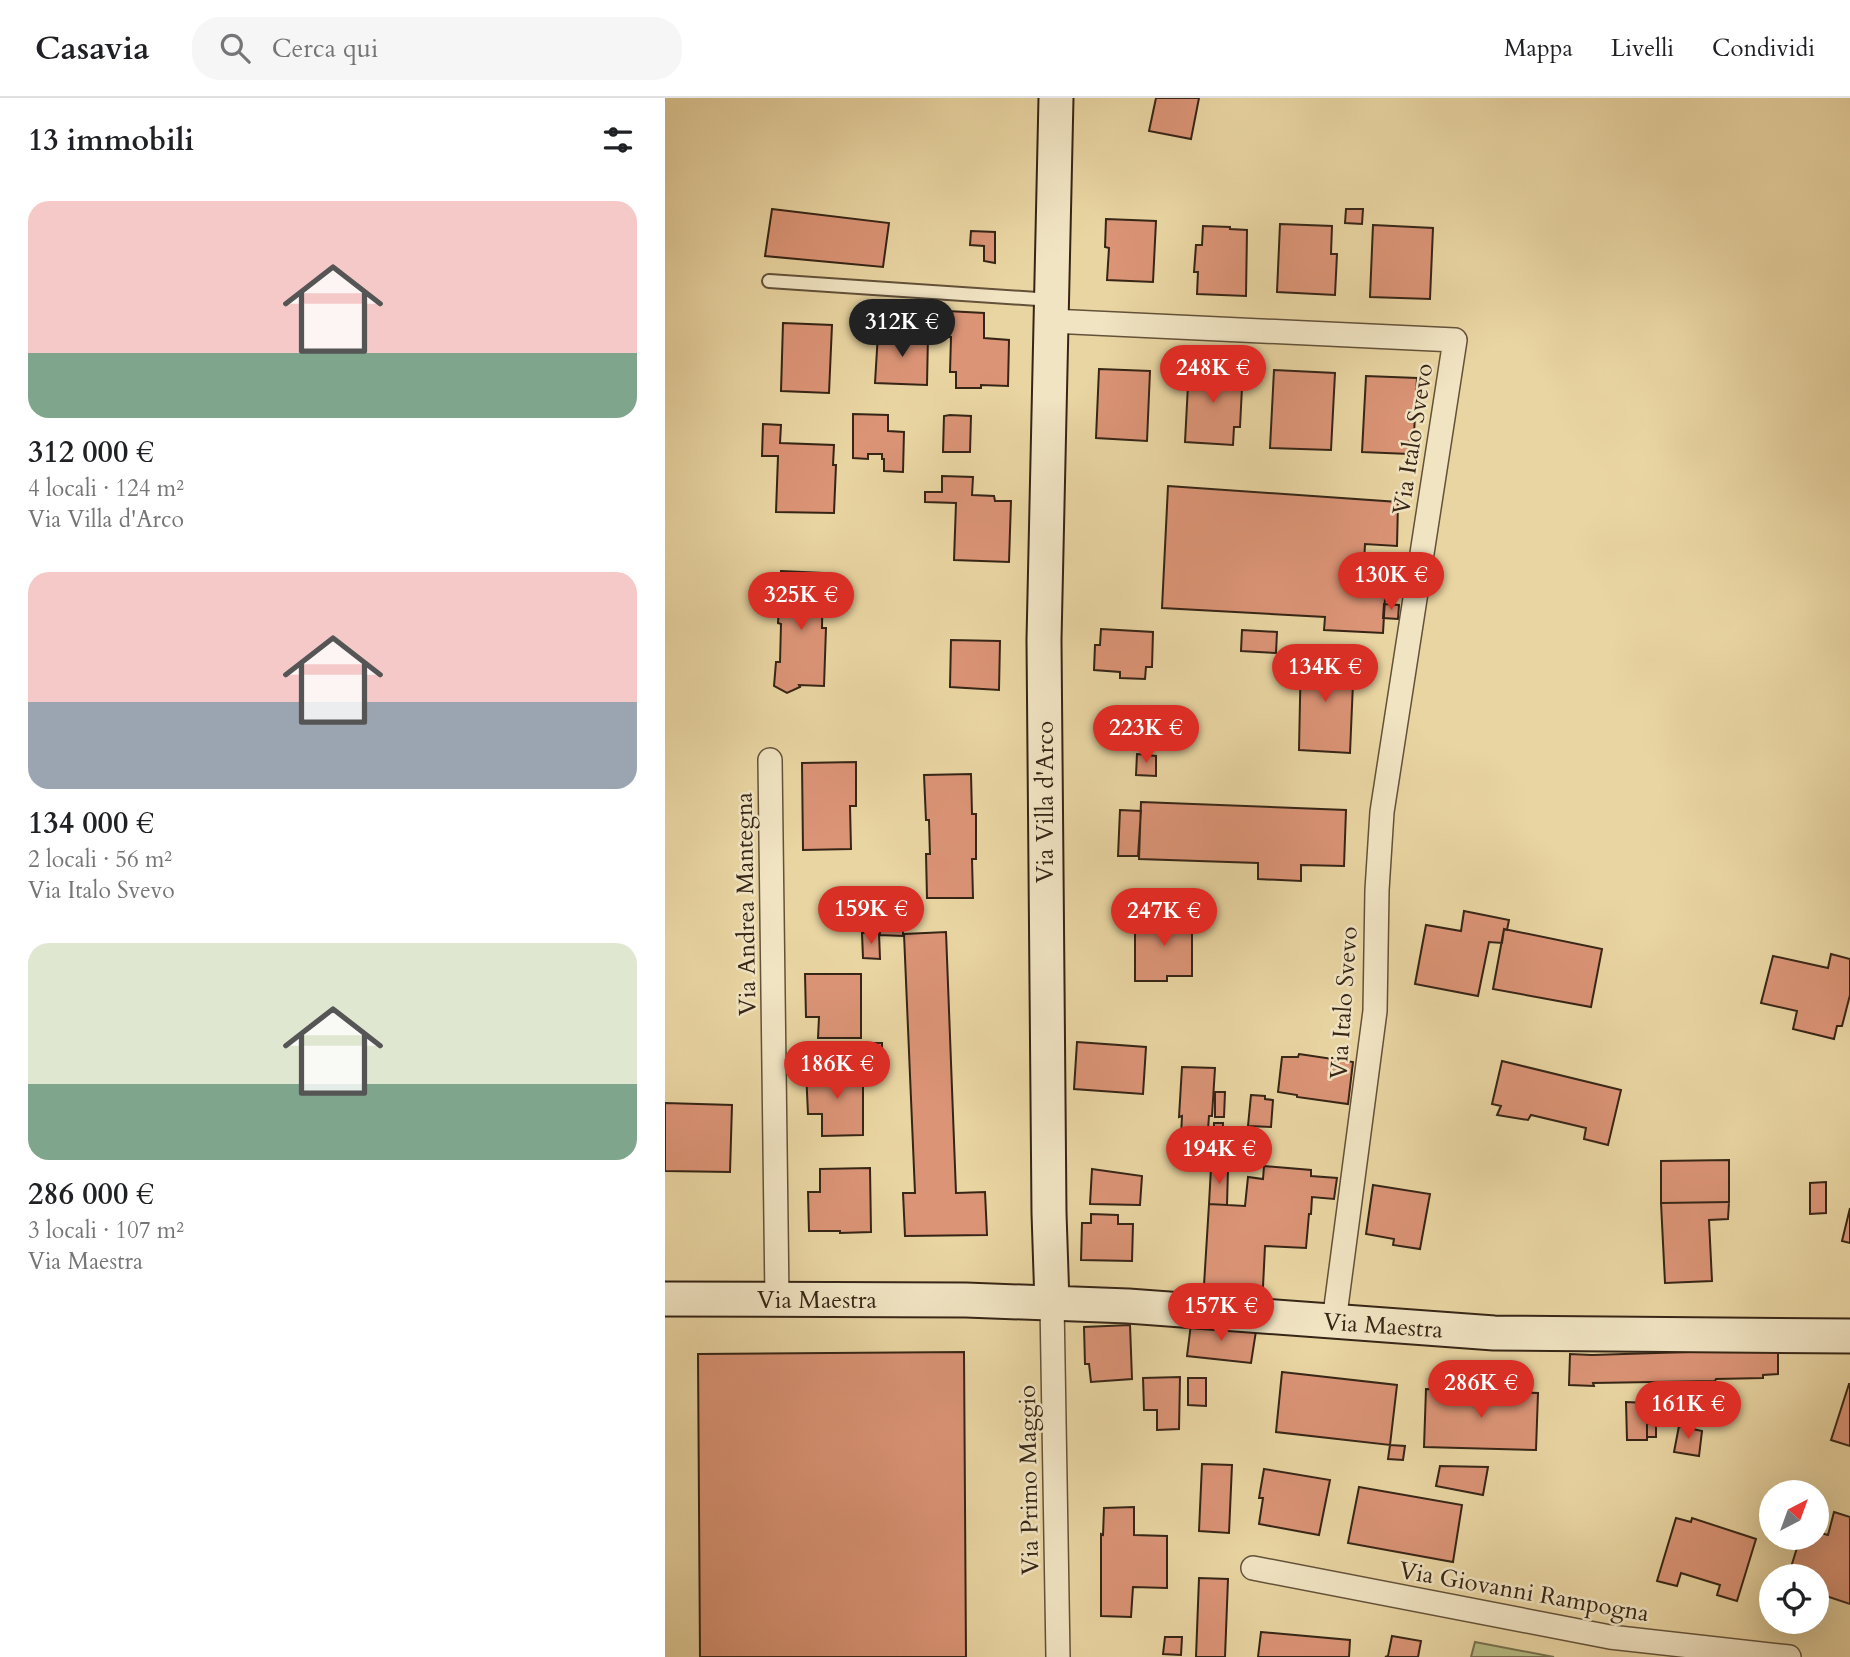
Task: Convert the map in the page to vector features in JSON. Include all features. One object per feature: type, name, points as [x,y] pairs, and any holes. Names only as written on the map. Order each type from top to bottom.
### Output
[{"type":"main road","name":"Via Villa d'Arco","points":[[1052,1303],[1048,1185],[1044,654],[1056,98]]},
{"type":"main road","name":"Via Maestra","points":[[665,1299],[966,1300],[1128,1306],[1494,1334],[1850,1336]]},
{"type":"street","name":"Via Italo Svevo","points":[[1052,311],[1455,340],[1382,812],[1377,890],[1375,1011],[1334,1322]]},
{"type":"street","name":"Via Andrea Mantegna","points":[[770,760],[778,1300]]},
{"type":"street","name":"Via Primo Maggio","points":[[1052,1303],[1058,1657]]},
{"type":"street","name":"Via Giovanni Rampogna","points":[[1252,1568],[1610,1637],[1789,1657]]},
{"type":"lane","points":[[769,281],[1052,311]]},
{"type":"green space","points":[[1475,1642],[1554,1657],[1471,1657]]},
{"type":"building","points":[[1156,98],[1199,98],[1191,139],[1149,131]]},
{"type":"building","points":[[772,209],[889,223],[883,267],[765,256]]},
{"type":"building","points":[[1346,209],[1363,209],[1362,224],[1345,223]]},
{"type":"building","points":[[1106,219],[1156,221],[1153,282],[1107,280],[1109,248],[1105,247]]},
{"type":"building","points":[[1280,224],[1332,226],[1331,254],[1337,254],[1335,295],[1277,292]]},
{"type":"building","points":[[1373,225],[1433,228],[1430,299],[1370,297]]},
{"type":"building","points":[[1203,226],[1247,230],[1246,296],[1197,294],[1198,272],[1194,272],[1196,245],[1202,245]]},
{"type":"building","points":[[971,231],[995,232],[995,263],[984,261],[984,246],[970,245]]},
{"type":"building","points":[[947,311],[984,313],[984,338],[1009,340],[1008,386],[956,388],[956,372],[950,372],[951,337],[948,337]]},
{"type":"building","points":[[783,323],[832,325],[829,393],[781,391]]},
{"type":"building","points":[[878,333],[928,335],[927,385],[875,383]]},
{"type":"building","points":[[1189,366],[1243,368],[1240,427],[1234,427],[1233,445],[1185,442]]},
{"type":"building","points":[[1099,369],[1150,371],[1147,441],[1096,438]]},
{"type":"building","points":[[1274,370],[1335,373],[1331,450],[1270,448]]},
{"type":"building","points":[[1366,376],[1417,378],[1414,434],[1410,434],[1409,454],[1362,452]]},
{"type":"building","points":[[853,414],[888,415],[888,431],[904,432],[903,472],[884,471],[882,454],[868,454],[868,459],[853,458]]},
{"type":"building","points":[[944,416],[971,416],[970,452],[943,452]]},
{"type":"building","points":[[763,424],[781,425],[780,443],[834,445],[834,513],[776,512],[778,456],[762,456]]},
{"type":"building","points":[[942,476],[973,477],[972,495],[994,496],[995,501],[1011,501],[1009,562],[954,560],[956,503],[925,502],[925,492],[942,492]]},
{"type":"building","points":[[1168,486],[1398,502],[1397,546],[1365,544],[1364,564],[1387,564],[1383,633],[1324,630],[1325,617],[1162,608]]},
{"type":"building","points":[[781,571],[823,573],[822,628],[826,628],[824,686],[799,685],[800,687],[787,693],[774,686],[776,662],[780,662],[781,624],[778,623]]},
{"type":"building","points":[[1384,604],[1399,605],[1398,619],[1383,618]]},
{"type":"building","points":[[1101,629],[1153,632],[1152,667],[1146,667],[1145,679],[1120,678],[1120,672],[1094,670],[1095,645],[1100,645]]},
{"type":"building","points":[[1242,630],[1277,632],[1276,653],[1241,651]]},
{"type":"building","points":[[951,640],[1000,641],[999,690],[950,687]]},
{"type":"building","points":[[1301,652],[1346,654],[1345,682],[1353,683],[1350,753],[1299,750]]},
{"type":"building","points":[[1137,754],[1156,756],[1156,776],[1136,775]]},
{"type":"building","points":[[856,762],[856,806],[850,806],[851,849],[803,850],[802,763]]},
{"type":"building","points":[[971,774],[972,814],[976,814],[976,859],[972,859],[973,898],[927,898],[926,854],[930,854],[924,775]]},
{"type":"building","points":[[1141,802],[1346,810],[1344,866],[1301,865],[1301,881],[1258,879],[1258,863],[1139,859]]},
{"type":"building","points":[[1120,810],[1141,811],[1138,856],[1118,856]]},
{"type":"building","points":[[1464,911],[1509,920],[1507,930],[1504,929],[1502,943],[1489,942],[1478,996],[1415,984],[1426,925],[1461,931]]},
{"type":"building","points":[[1162,914],[1192,914],[1192,976],[1167,976],[1167,981],[1135,981],[1135,920],[1162,921]]},
{"type":"building","points":[[879,916],[903,916],[903,936],[880,935]]},
{"type":"building","points":[[1504,929],[1602,949],[1591,1007],[1493,989]]},
{"type":"building","points":[[946,932],[956,1193],[985,1192],[987,1235],[905,1236],[903,1193],[915,1193],[904,934]]},
{"type":"building","points":[[862,933],[879,933],[880,959],[863,958]]},
{"type":"building","points":[[1831,954],[1850,959],[1850,995],[1842,1026],[1837,1026],[1834,1039],[1793,1029],[1797,1011],[1761,1003],[1773,956],[1828,968]]},
{"type":"building","points":[[805,974],[861,974],[861,1038],[818,1038],[819,1017],[806,1017]]},
{"type":"building","points":[[1077,1042],[1146,1047],[1143,1094],[1074,1089]]},
{"type":"building","points":[[857,1043],[882,1043],[882,1069],[863,1071],[864,1055],[856,1054]]},
{"type":"building","points":[[1299,1054],[1353,1062],[1348,1104],[1278,1092],[1282,1057],[1298,1057]]},
{"type":"building","points":[[1502,1061],[1621,1090],[1608,1145],[1584,1139],[1586,1128],[1531,1115],[1528,1120],[1497,1115],[1501,1106],[1492,1104]]},
{"type":"building","points":[[1182,1067],[1215,1068],[1206,1157],[1180,1155]]},
{"type":"building","points":[[806,1071],[863,1071],[863,1135],[822,1136],[822,1114],[808,1114]]},
{"type":"building","points":[[1215,1092],[1225,1092],[1224,1117],[1215,1117]]},
{"type":"building","points":[[1251,1095],[1265,1096],[1265,1099],[1273,1100],[1271,1127],[1248,1126]]},
{"type":"building","points":[[665,1103],[732,1105],[730,1172],[665,1171]]},
{"type":"building","points":[[1214,1123],[1223,1123],[1221,1163],[1213,1163]]},
{"type":"building","points":[[1729,1160],[1729,1202],[1661,1203],[1661,1161]]},
{"type":"building","points":[[1264,1166],[1311,1170],[1311,1176],[1337,1178],[1334,1199],[1312,1197],[1306,1248],[1265,1246],[1263,1287],[1204,1285],[1209,1204],[1245,1206],[1248,1177],[1263,1179]]},
{"type":"building","points":[[870,1168],[871,1232],[809,1231],[808,1192],[820,1192],[820,1169]]},
{"type":"building","points":[[1211,1168],[1228,1168],[1227,1205],[1209,1204]]},
{"type":"building","points":[[1092,1169],[1142,1176],[1140,1205],[1090,1204]]},
{"type":"building","points":[[1826,1182],[1826,1213],[1810,1214],[1810,1183]]},
{"type":"building","points":[[1373,1185],[1430,1194],[1420,1249],[1393,1245],[1394,1239],[1366,1234]]},
{"type":"building","points":[[1729,1202],[1728,1219],[1709,1220],[1712,1281],[1665,1283],[1661,1203]]},
{"type":"building","points":[[1850,1208],[1850,1243],[1842,1241]]},
{"type":"building","points":[[1091,1214],[1118,1215],[1118,1224],[1133,1224],[1132,1261],[1081,1260],[1082,1223],[1091,1223]]},
{"type":"building","points":[[1191,1324],[1256,1331],[1251,1363],[1187,1356]]},
{"type":"building","points":[[1130,1325],[1132,1379],[1091,1382],[1089,1364],[1085,1364],[1084,1327]]},
{"type":"building","points":[[1688,1347],[1778,1348],[1778,1374],[1763,1375],[1763,1378],[1715,1381],[1569,1385],[1570,1354],[1688,1352]]},
{"type":"building","points":[[964,1352],[966,1657],[700,1657],[698,1354]]},
{"type":"building","points":[[1282,1372],[1397,1385],[1390,1445],[1276,1432]]},
{"type":"building","points":[[1180,1377],[1179,1429],[1157,1430],[1157,1410],[1144,1410],[1143,1378]]},
{"type":"building","points":[[1188,1378],[1206,1378],[1206,1406],[1188,1405]]},
{"type":"building","points":[[1850,1384],[1850,1446],[1831,1440]]},
{"type":"building","points":[[1426,1389],[1538,1393],[1536,1450],[1424,1447]]},
{"type":"building","points":[[1626,1402],[1647,1403],[1647,1440],[1627,1440]]},
{"type":"building","points":[[1647,1424],[1656,1424],[1656,1437],[1647,1437]]},
{"type":"building","points":[[1679,1426],[1702,1431],[1699,1456],[1674,1452]]},
{"type":"building","points":[[1390,1445],[1405,1446],[1403,1460],[1388,1459]]},
{"type":"building","points":[[1202,1464],[1232,1465],[1229,1533],[1199,1531]]},
{"type":"building","points":[[1440,1466],[1488,1467],[1483,1495],[1436,1486]]},
{"type":"building","points":[[1264,1469],[1330,1480],[1319,1535],[1259,1524],[1263,1498],[1259,1498]]},
{"type":"building","points":[[1359,1487],[1462,1505],[1453,1562],[1348,1543]]},
{"type":"building","points":[[1134,1507],[1134,1535],[1167,1536],[1167,1588],[1133,1587],[1131,1617],[1101,1616],[1101,1534],[1103,1535],[1104,1508]]},
{"type":"building","points":[[1834,1512],[1850,1517],[1850,1604],[1829,1597],[1829,1564],[1792,1564],[1796,1550],[1829,1550],[1829,1531]]},
{"type":"building","points":[[1676,1518],[1691,1522],[1692,1518],[1756,1539],[1737,1601],[1717,1595],[1720,1585],[1681,1573],[1677,1586],[1657,1581]]},
{"type":"building","points":[[1199,1578],[1228,1579],[1225,1657],[1196,1657]]},
{"type":"building","points":[[1261,1632],[1350,1640],[1349,1657],[1258,1657]]},
{"type":"building","points":[[1392,1636],[1421,1641],[1418,1657],[1385,1657],[1388,1656]]},
{"type":"building","points":[[1165,1637],[1182,1637],[1181,1655],[1163,1654]]}]
